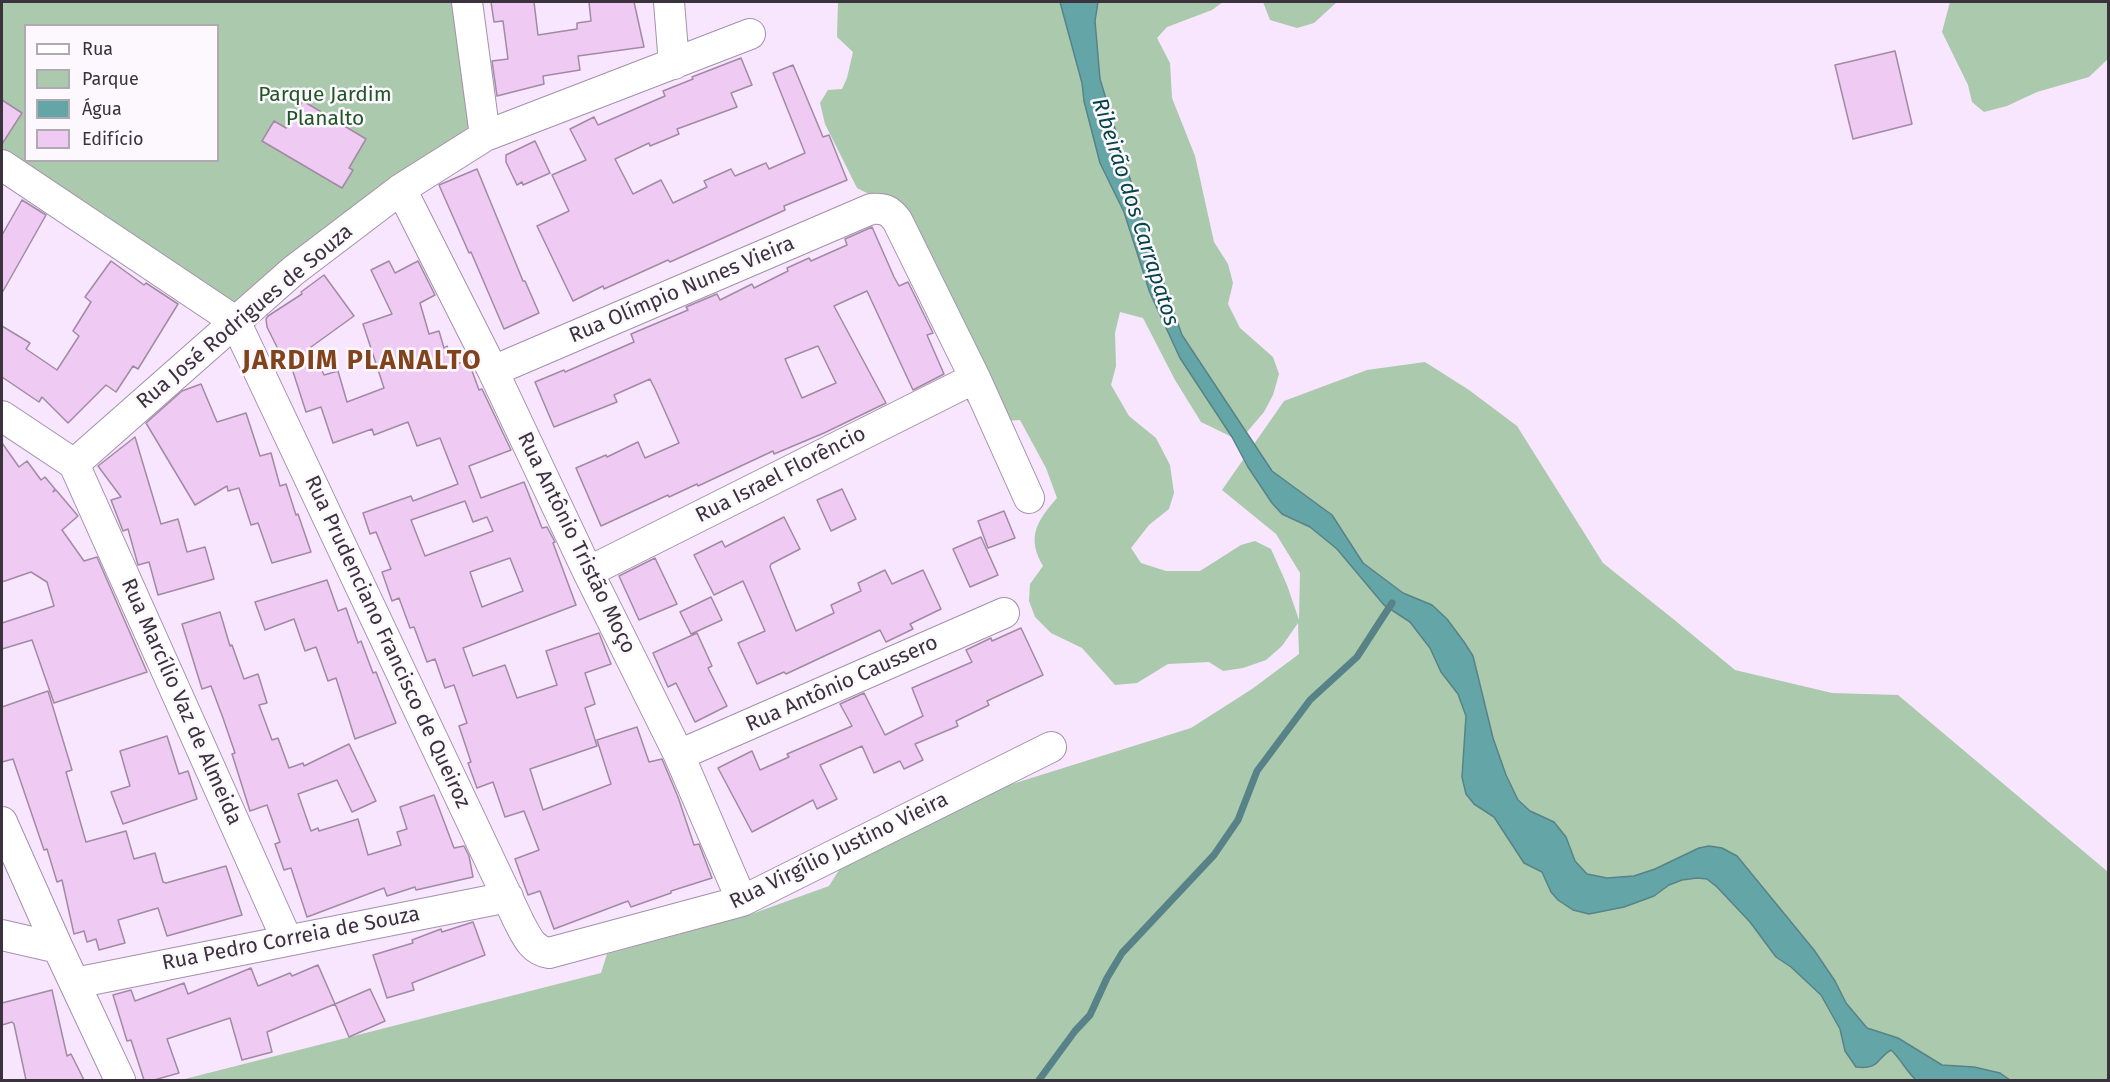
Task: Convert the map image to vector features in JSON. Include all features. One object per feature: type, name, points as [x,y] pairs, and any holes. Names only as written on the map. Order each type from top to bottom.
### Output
[{"type":"street","points":[[467,2],[485,136]]},
{"type":"street","points":[[669,2],[674,64]]},
{"type":"street","name":"Rua José Rodrigues de Souza","points":[[74,464],[293,271],[401,189],[485,136],[750,34]]},
{"type":"street","points":[[2,165],[235,321]]},
{"type":"street","name":"Rua Antônio Tristão Moço","points":[[401,189],[493,371],[588,572],[679,755],[742,901]]},
{"type":"street","name":"Rua Olímpio Nunes Vieira","points":[[493,371],[872,209],[881,208],[891,212],[897,220],[975,378]]},
{"type":"street","name":"Rua Prudenciano Francisco de Queiroz","points":[[235,321],[525,934],[540,951],[549,953]]},
{"type":"street","points":[[975,378],[1029,498]]},
{"type":"street","name":"Rua Israel Florêncio","points":[[588,572],[975,378]]},
{"type":"street","points":[[2,416],[74,464]]},
{"type":"street","name":"Rua Marcílio Vaz de Almeida","points":[[74,464],[287,940]]},
{"type":"street","name":"Rua Antônio Caussero","points":[[679,755],[1004,613]]},
{"type":"street","name":"Rua Virgílio Justino Vieira","points":[[549,953],[742,901],[1051,747]]},
{"type":"street","points":[[2,822],[120,1080]]},
{"type":"street","name":"Rua Pedro Correia de Souza","points":[[75,983],[508,897]]},
{"type":"street","points":[[2,935],[58,948]]},
{"type":"green space","name":"Parque Jardim Planalto","points":[[2,2],[461,2],[478,131],[234,315],[2,160]]},
{"type":"green space","points":[[838,2],[1223,2],[1212,10],[1167,27],[1157,38],[1170,63],[1172,98],[1195,156],[1214,242],[1228,264],[1233,283],[1228,304],[1240,328],[1273,357],[1279,374],[1273,395],[1264,412],[1247,432],[1232,437],[1201,422],[1175,380],[1143,318],[1120,312],[1115,333],[1116,366],[1111,385],[1129,416],[1156,438],[1170,465],[1174,493],[1169,509],[1149,525],[1131,548],[1141,563],[1166,571],[1200,571],[1241,545],[1255,541],[1271,549],[1299,620],[1300,573],[1276,534],[1222,490],[1284,401],[1367,370],[1425,362],[1469,390],[1517,426],[1603,563],[1735,670],[1832,693],[1898,695],[2108,872],[2108,1080],[181,1080],[601,973],[607,954],[746,916],[829,886],[843,864],[993,790],[1191,728],[1252,689],[1299,654],[1298,623],[1282,646],[1266,660],[1243,668],[1223,671],[1209,662],[1168,664],[1137,683],[1115,685],[1082,648],[1051,633],[1035,617],[1029,601],[1030,584],[1043,566],[1035,546],[1036,530],[1044,514],[1057,498],[1046,468],[1020,420],[986,422],[967,401],[875,197],[857,188],[825,124],[820,103],[828,90],[842,89],[853,52],[837,37]]},
{"type":"green space","points":[[1263,2],[1337,2],[1314,23],[1297,28],[1270,20]]},
{"type":"green space","points":[[1950,2],[2108,2],[2108,59],[2089,77],[2037,92],[2007,106],[1984,112],[1972,102],[1968,85],[1942,32]]},
{"type":"water","name":"Ribeirão dos Carrapatos","points":[[1060,2],[1098,2],[1095,21],[1100,79],[1151,248],[1182,335],[1272,471],[1332,515],[1363,563],[1403,593],[1432,605],[1447,619],[1464,642],[1473,656],[1493,738],[1518,800],[1530,811],[1554,822],[1566,837],[1575,861],[1587,874],[1607,878],[1634,876],[1655,869],[1699,848],[1709,846],[1722,848],[1737,856],[1814,950],[1835,981],[1846,1003],[1867,1028],[1898,1038],[1942,1065],[1974,1067],[2000,1073],[2010,1080],[1916,1080],[1891,1050],[1874,1065],[1856,1067],[1845,1051],[1840,1029],[1821,995],[1791,967],[1776,957],[1750,922],[1707,879],[1682,880],[1669,885],[1654,896],[1624,907],[1589,914],[1573,910],[1558,900],[1551,892],[1542,872],[1524,863],[1494,817],[1474,804],[1466,794],[1462,777],[1466,716],[1458,694],[1441,672],[1430,648],[1410,622],[1384,605],[1337,549],[1310,527],[1282,514],[1272,503],[1180,358],[1150,293],[1124,212],[1100,163],[1084,101],[1082,83]]},
{"type":"building","points":[[491,2],[534,2],[538,35],[577,29],[577,23],[591,21],[589,2],[634,2],[644,47],[578,56],[580,70],[543,76],[544,84],[497,96],[492,61],[508,59],[503,21],[494,22]]},
{"type":"building","points":[[1895,51],[1912,124],[1853,139],[1835,65]]},
{"type":"building","points":[[741,58],[752,85],[731,93],[737,107],[677,129],[679,134],[650,146],[649,143],[615,159],[633,194],[661,180],[673,203],[707,187],[704,181],[731,169],[735,176],[766,163],[769,169],[805,153],[773,73],[793,65],[823,137],[829,135],[847,180],[784,206],[785,210],[670,262],[668,260],[604,289],[603,286],[573,301],[537,226],[569,211],[552,175],[586,160],[570,129],[594,117],[598,125],[665,96],[663,91],[693,79],[692,77]]},
{"type":"building","points":[[2,100],[22,113],[2,144]]},
{"type":"building","points":[[303,101],[366,139],[349,168],[353,170],[342,188],[262,141],[274,121],[286,128]]},
{"type":"building","points":[[535,141],[550,173],[523,185],[522,182],[517,185],[506,162],[506,155]]},
{"type":"building","points":[[477,169],[523,281],[539,313],[504,329],[439,185]]},
{"type":"building","points":[[22,200],[46,215],[2,293],[2,235]]},
{"type":"building","points":[[872,227],[899,286],[908,282],[933,333],[927,335],[944,374],[913,390],[867,291],[834,306],[886,403],[824,433],[774,454],[773,451],[698,486],[697,484],[669,497],[668,495],[601,526],[576,468],[606,455],[607,457],[638,442],[645,458],[679,443],[655,389],[650,379],[614,395],[617,402],[554,427],[535,382],[564,370],[565,372],[634,342],[631,334],[688,310],[686,307],[717,294],[720,300],[752,284],[754,288],[788,271],[787,268],[809,258],[811,261],[847,245],[845,239]],"holes":[[[818,346],[836,383],[802,398],[785,359]]]},
{"type":"building","points":[[111,261],[144,285],[146,283],[178,304],[138,369],[133,366],[116,392],[106,385],[68,423],[42,397],[39,402],[2,377],[2,326],[30,343],[26,349],[57,370],[79,336],[73,331],[91,302],[85,297]]},
{"type":"building","points":[[389,261],[395,273],[418,261],[435,295],[420,303],[429,334],[439,331],[444,348],[447,346],[454,365],[468,360],[479,390],[482,389],[511,450],[469,466],[481,498],[524,482],[542,528],[547,527],[555,542],[553,543],[576,605],[463,648],[473,676],[505,665],[517,698],[557,685],[546,651],[599,633],[611,664],[585,673],[595,704],[585,708],[597,746],[530,769],[543,810],[611,784],[597,740],[637,727],[649,762],[662,759],[694,845],[699,844],[712,878],[631,907],[628,901],[554,929],[540,891],[528,895],[515,859],[539,850],[524,811],[505,817],[493,782],[477,788],[459,726],[467,723],[454,685],[445,688],[435,659],[427,662],[414,627],[410,628],[399,598],[392,601],[382,572],[391,569],[376,532],[370,534],[363,513],[411,496],[413,501],[458,484],[440,438],[417,446],[408,422],[374,435],[372,429],[333,443],[321,407],[306,412],[287,353],[281,355],[267,327],[268,316],[302,294],[301,292],[324,275],[354,316],[311,347],[324,375],[338,371],[347,402],[384,388],[363,324],[392,314],[371,270]],"holes":[[[465,501],[473,522],[487,517],[493,531],[425,556],[411,520]],[[510,558],[523,591],[482,607],[470,572]]]},
{"type":"building","points":[[201,384],[217,422],[246,413],[260,456],[271,453],[280,486],[286,484],[311,552],[272,563],[258,523],[251,525],[239,488],[228,491],[227,486],[195,505],[146,423],[182,391]]},
{"type":"building","points":[[135,437],[161,524],[178,519],[187,552],[205,547],[214,579],[158,595],[149,562],[138,565],[128,529],[123,531],[111,500],[121,497],[98,466]]},
{"type":"building","points":[[2,443],[19,467],[27,461],[41,480],[45,477],[55,489],[53,492],[56,490],[78,516],[62,530],[84,561],[97,557],[147,672],[54,703],[32,640],[2,649],[2,623],[54,606],[47,582],[31,572],[2,582]]},
{"type":"building","points":[[842,489],[856,519],[831,531],[817,500]]},
{"type":"building","points":[[1004,511],[1015,538],[988,548],[978,521]]},
{"type":"building","points":[[784,517],[800,549],[771,564],[770,567],[796,631],[834,613],[831,605],[861,591],[858,583],[885,570],[892,584],[923,570],[941,609],[910,624],[913,629],[886,642],[880,630],[786,674],[784,672],[757,684],[738,643],[765,631],[743,581],[714,595],[694,555],[722,541],[725,547]]},
{"type":"building","points":[[981,537],[998,575],[970,587],[953,549]]},
{"type":"building","points":[[655,558],[677,604],[639,620],[619,576]]},
{"type":"building","points":[[327,580],[338,611],[346,608],[358,643],[361,641],[373,673],[376,672],[396,723],[355,739],[336,678],[328,681],[316,647],[305,651],[294,619],[265,630],[255,602]]},
{"type":"building","points":[[711,597],[722,620],[691,634],[680,612]]},
{"type":"building","points":[[220,612],[230,646],[232,645],[244,679],[258,674],[267,703],[259,705],[272,740],[278,738],[289,768],[303,763],[304,766],[349,744],[376,801],[352,812],[337,780],[298,794],[311,831],[318,828],[319,831],[358,819],[368,855],[401,845],[397,832],[407,829],[400,807],[434,795],[454,848],[464,846],[469,856],[473,877],[416,890],[415,887],[387,896],[384,888],[307,917],[291,868],[284,870],[275,844],[280,842],[267,805],[250,811],[223,718],[211,686],[202,689],[182,624]]},
{"type":"building","points":[[1021,628],[1043,675],[987,701],[989,705],[956,721],[958,726],[915,744],[923,760],[904,769],[900,761],[874,773],[862,746],[820,765],[837,799],[817,809],[813,800],[752,832],[718,768],[752,751],[760,770],[789,757],[787,754],[852,726],[840,704],[864,693],[885,735],[923,716],[912,688],[972,662],[966,650],[991,638],[992,641]]},
{"type":"building","points":[[697,633],[712,666],[708,668],[727,706],[695,722],[676,683],[668,687],[653,653]]},
{"type":"building","points":[[48,691],[72,770],[66,772],[86,842],[126,831],[134,859],[155,853],[163,882],[166,883],[226,866],[242,915],[167,936],[158,908],[118,920],[125,943],[99,950],[96,939],[87,942],[84,931],[74,934],[62,880],[57,882],[47,849],[44,850],[13,759],[2,762],[2,707]]},
{"type":"building","points":[[167,736],[179,774],[188,771],[197,799],[123,824],[111,792],[130,786],[120,751]]},
{"type":"building","points":[[473,922],[485,955],[412,983],[414,990],[387,998],[373,955],[413,943],[412,940],[441,929],[442,932]]},
{"type":"building","points":[[318,965],[335,1004],[267,1032],[272,1052],[242,1060],[230,1018],[167,1039],[179,1073],[154,1080],[144,1080],[131,1040],[127,1041],[113,995],[131,990],[135,1001],[184,983],[188,994],[251,968],[258,986]]},
{"type":"building","points":[[370,989],[385,1021],[349,1037],[335,1004]]},
{"type":"building","points":[[52,990],[67,1056],[71,1054],[84,1080],[26,1080],[14,1024],[12,1022],[2,1025],[2,1003]]},
{"type":"waterway","points":[[1039,1080],[1075,1031],[1090,1015],[1107,978],[1122,953],[1214,855],[1238,820],[1257,771],[1310,700],[1357,657],[1392,603]]},
{"type":"district","name":"JARDIM PLANALTO","points":[[362,361]]}]
